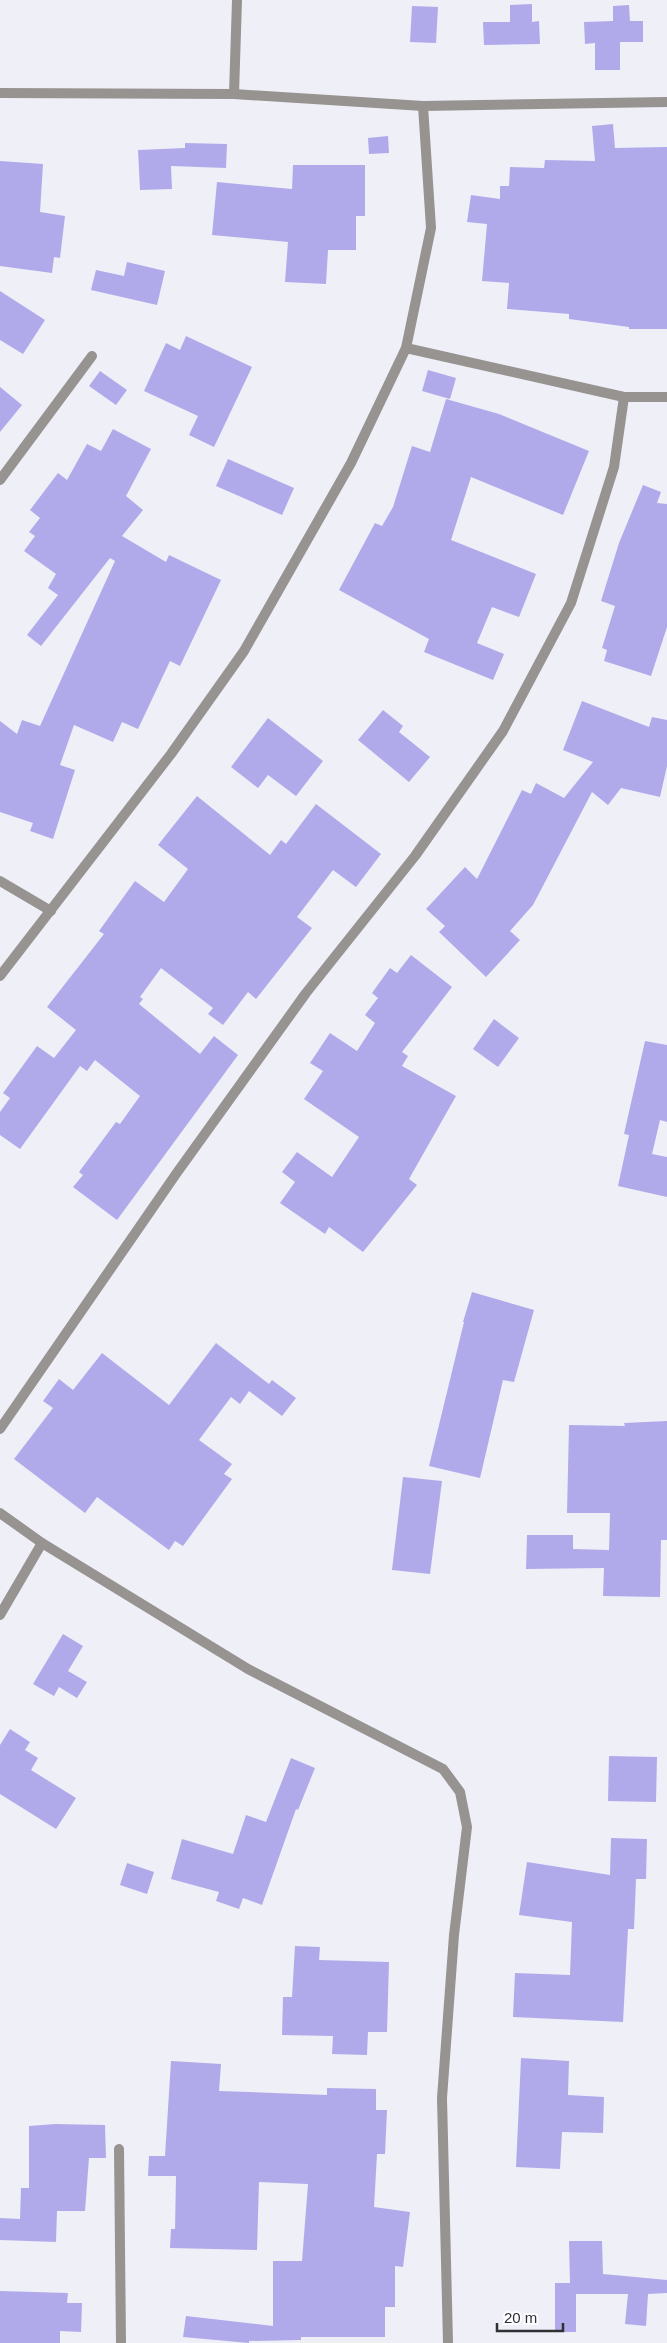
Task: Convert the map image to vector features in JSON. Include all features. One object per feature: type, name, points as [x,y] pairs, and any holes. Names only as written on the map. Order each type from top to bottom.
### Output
[{"type":"street","points":[[234,94],[237,0]]},
{"type":"street","points":[[0,93],[234,94],[423,106],[667,102]]},
{"type":"street","points":[[0,976],[171,754],[244,651],[352,463],[406,348],[431,228],[423,106]]},
{"type":"street","points":[[406,348],[624,397],[667,397]]},
{"type":"street","points":[[0,480],[92,356]]},
{"type":"street","points":[[0,1429],[176,1174],[306,993],[415,856],[503,731],[571,603],[614,467],[624,397]]},
{"type":"street","points":[[0,881],[51,911]]},
{"type":"street","points":[[0,1513],[42,1543],[248,1669],[443,1769],[460,1792],[468,1827],[454,1935],[442,2098],[448,2343]]},
{"type":"street","points":[[0,1615],[42,1543]]},
{"type":"street","points":[[119,2149],[121,2343]]},
{"type":"building","points":[[532,4],[532,22],[539,21],[540,44],[484,45],[483,22],[510,22],[510,5]]},
{"type":"building","points":[[629,5],[630,21],[643,21],[643,42],[620,42],[620,70],[595,70],[595,43],[585,44],[584,22],[613,21],[613,6]]},
{"type":"building","points":[[412,6],[438,7],[436,43],[410,42]]},
{"type":"building","points":[[613,124],[615,148],[667,147],[667,329],[629,329],[629,327],[569,319],[569,314],[507,309],[509,283],[482,281],[487,224],[467,222],[471,195],[500,199],[500,186],[509,186],[510,167],[544,168],[545,160],[595,161],[592,126]]},
{"type":"building","points":[[388,136],[389,153],[369,154],[368,138]]},
{"type":"building","points":[[185,143],[227,144],[226,168],[171,166],[172,189],[140,190],[138,150],[185,148]]},
{"type":"building","points":[[0,161],[43,164],[40,212],[65,216],[60,258],[54,257],[52,273],[0,266]]},
{"type":"building","points":[[293,165],[365,165],[365,216],[356,216],[356,250],[328,250],[326,284],[285,282],[288,242],[212,235],[217,182],[292,189]]},
{"type":"building","points":[[127,262],[165,271],[157,305],[91,290],[96,270],[124,276]]},
{"type":"building","points":[[0,291],[45,320],[23,354],[0,340]]},
{"type":"building","points":[[186,336],[252,367],[214,447],[189,435],[198,416],[144,391],[166,343],[180,350]]},
{"type":"building","points":[[428,370],[456,378],[450,399],[422,391]]},
{"type":"building","points":[[100,371],[127,390],[116,405],[89,386]]},
{"type":"building","points":[[0,387],[22,405],[0,432]]},
{"type":"building","points":[[446,399],[499,414],[589,451],[563,515],[471,477],[451,540],[536,574],[519,617],[492,607],[477,643],[504,654],[493,680],[424,652],[429,639],[339,590],[375,523],[382,526],[393,507],[412,446],[430,452]]},
{"type":"building","points":[[113,429],[151,449],[126,496],[143,510],[122,536],[166,562],[169,555],[221,580],[180,666],[170,661],[138,729],[122,722],[113,742],[74,725],[60,765],[75,770],[53,839],[30,831],[33,823],[0,812],[0,721],[17,734],[22,720],[40,726],[115,561],[110,558],[41,646],[27,635],[58,595],[48,588],[56,574],[24,551],[35,536],[29,532],[40,518],[30,510],[58,473],[67,480],[87,444],[101,451]]},
{"type":"building","points":[[228,459],[294,488],[282,515],[216,486]]},
{"type":"building","points":[[643,485],[661,492],[657,503],[667,504],[667,627],[651,676],[604,661],[607,650],[602,648],[615,606],[601,601],[619,543]]},
{"type":"building","points":[[582,701],[649,727],[652,717],[667,720],[667,766],[660,797],[621,788],[608,805],[592,792],[533,905],[510,931],[520,940],[486,977],[439,932],[445,926],[426,909],[465,867],[477,879],[522,790],[531,794],[536,783],[564,798],[593,762],[563,750]]},
{"type":"building","points":[[383,710],[403,726],[399,732],[430,757],[409,782],[358,740]]},
{"type":"building","points":[[268,718],[323,761],[296,796],[268,775],[258,788],[231,767]]},
{"type":"building","points":[[197,796],[270,855],[281,840],[286,844],[316,804],[381,854],[356,887],[333,870],[297,917],[312,928],[256,999],[248,992],[223,1025],[208,1014],[213,1008],[161,968],[140,997],[143,999],[139,1004],[200,1054],[214,1036],[238,1055],[117,1220],[73,1187],[83,1175],[79,1172],[116,1122],[120,1124],[140,1096],[95,1060],[87,1071],[80,1066],[20,1149],[0,1135],[0,1112],[10,1098],[3,1093],[37,1046],[54,1058],[76,1030],[47,1007],[104,934],[99,931],[135,881],[164,902],[188,869],[158,845]]},
{"type":"building","points":[[411,955],[452,987],[402,1052],[408,1056],[402,1066],[456,1096],[409,1179],[417,1185],[363,1252],[329,1227],[325,1234],[280,1203],[295,1182],[282,1172],[297,1152],[332,1177],[359,1137],[304,1099],[323,1071],[310,1063],[330,1033],[357,1051],[375,1023],[365,1015],[378,998],[372,993],[390,968],[397,973]]},
{"type":"building","points":[[494,1019],[519,1038],[498,1067],[473,1049]]},
{"type":"building","points":[[645,1041],[667,1045],[667,1122],[660,1120],[652,1154],[667,1157],[667,1197],[618,1186],[629,1135],[624,1134]]},
{"type":"building","points":[[472,1292],[534,1310],[514,1382],[503,1380],[480,1478],[429,1466],[463,1322]]},
{"type":"building","points":[[216,1343],[269,1384],[272,1380],[296,1398],[282,1416],[249,1391],[240,1404],[231,1397],[199,1440],[232,1464],[224,1474],[232,1479],[183,1546],[175,1541],[169,1550],[97,1497],[85,1513],[14,1459],[53,1408],[43,1401],[59,1379],[73,1390],[102,1353],[169,1405]]},
{"type":"building","points":[[667,1421],[667,1540],[661,1540],[660,1597],[603,1596],[604,1568],[526,1569],[527,1535],[573,1535],[573,1549],[609,1550],[610,1513],[567,1513],[569,1425],[625,1426],[624,1423]]},
{"type":"building","points":[[403,1477],[442,1481],[430,1574],[392,1570]]},
{"type":"building","points":[[63,1634],[83,1646],[68,1671],[87,1682],[77,1698],[59,1687],[54,1696],[33,1684]]},
{"type":"building","points":[[10,1729],[30,1742],[25,1750],[38,1758],[31,1770],[76,1798],[56,1829],[0,1794],[0,1745]]},
{"type":"building","points":[[609,1756],[657,1757],[656,1802],[608,1801]]},
{"type":"building","points":[[291,1758],[315,1768],[298,1810],[296,1809],[262,1905],[243,1898],[239,1909],[216,1901],[219,1892],[171,1879],[182,1839],[233,1854],[246,1815],[266,1822]]},
{"type":"building","points":[[611,1838],[647,1839],[646,1879],[636,1879],[634,1929],[628,1929],[623,2022],[513,2017],[515,1973],[570,1975],[572,1922],[519,1915],[527,1862],[610,1875]]},
{"type":"building","points":[[127,1863],[154,1872],[147,1894],[120,1885]]},
{"type":"building","points":[[295,1946],[320,1947],[319,1960],[389,1962],[387,2032],[368,2032],[367,2055],[332,2054],[333,2036],[282,2035],[283,1997],[292,1997]]},
{"type":"building","points":[[521,2058],[569,2061],[568,2095],[604,2097],[603,2133],[562,2132],[560,2169],[516,2167]]},
{"type":"building","points":[[171,2061],[221,2064],[219,2091],[327,2095],[327,2088],[376,2089],[376,2110],[387,2110],[385,2154],[377,2154],[374,2207],[410,2212],[403,2267],[395,2266],[395,2307],[385,2307],[385,2337],[301,2337],[301,2340],[249,2341],[249,2343],[183,2337],[186,2316],[273,2326],[273,2261],[302,2261],[308,2184],[259,2182],[257,2250],[170,2248],[171,2229],[175,2229],[176,2176],[148,2176],[149,2156],[165,2156]]},
{"type":"building","points":[[55,2124],[105,2125],[106,2158],[89,2158],[85,2211],[57,2211],[56,2242],[0,2240],[0,2218],[20,2219],[21,2188],[29,2188],[29,2126]]},
{"type":"building","points":[[569,2241],[602,2241],[603,2274],[667,2280],[667,2293],[648,2294],[646,2326],[625,2324],[628,2294],[576,2294],[576,2332],[555,2332],[555,2283],[570,2283]]},
{"type":"building","points":[[0,2291],[68,2293],[67,2303],[82,2303],[81,2332],[60,2331],[60,2343],[0,2343]]}]
